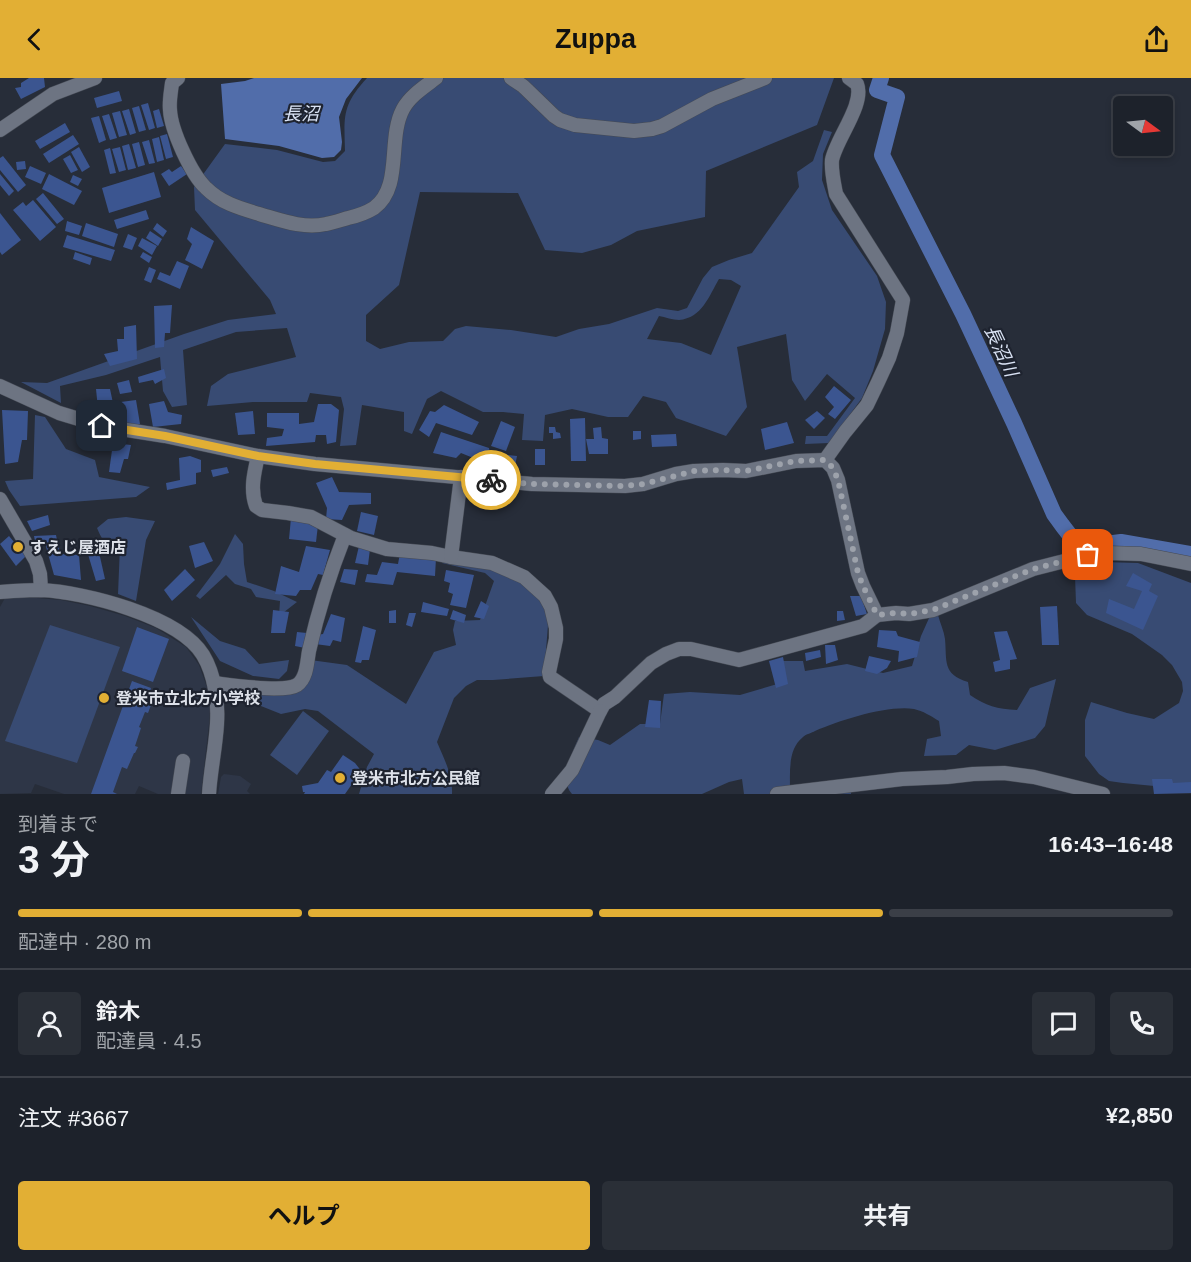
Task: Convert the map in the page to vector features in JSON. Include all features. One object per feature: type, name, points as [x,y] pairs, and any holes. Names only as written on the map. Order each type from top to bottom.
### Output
[{"type":"street","points":[[0,130],[53,94],[95,78]]},
{"type":"street","points":[[158,78],[175,80],[170,103],[171,120],[191,168],[205,188],[220,200],[236,207],[295,224],[317,225],[358,215],[380,202],[391,180],[398,120],[414,95],[436,78]]},
{"type":"street","points":[[511,78],[560,120],[575,125],[634,131],[662,126],[712,99],[765,78]]},
{"type":"street","points":[[825,460],[867,405],[879,382],[897,333],[903,300],[836,194],[832,176],[832,161],[859,95],[857,84],[849,78]]},
{"type":"street","points":[[0,386],[59,414],[102,426],[165,436],[258,456],[315,464],[532,484],[625,486],[644,484],[694,471],[746,471],[796,461],[825,460],[833,468],[838,480],[858,573],[877,615]]},
{"type":"street","points":[[258,456],[253,477],[253,494],[256,507],[262,510],[311,517],[345,535],[387,549],[432,552],[451,557],[492,562],[524,577],[537,587],[551,607],[556,639],[550,677],[600,711]]},
{"type":"street","points":[[451,557],[460,477]]},
{"type":"street","points":[[0,499],[36,561],[41,590]]},
{"type":"street","points":[[214,683],[283,689],[296,686],[303,678],[316,619],[345,535]]},
{"type":"street","points":[[552,794],[572,770],[604,704],[615,697],[651,663],[679,649],[691,649],[739,660],[862,626],[877,615],[909,614],[933,610],[1033,569],[1088,555],[1141,554],[1191,564]]},
{"type":"street","points":[[0,592],[41,590],[91,598],[162,622],[189,639],[202,654],[216,692],[217,722],[208,794]]},
{"type":"street","points":[[178,794],[183,761]]},
{"type":"street","points":[[777,794],[902,779],[1004,773],[1034,777],[1103,794]]},
{"type":"shaded area","points":[[367,78],[834,78],[817,125],[706,171],[705,217],[637,231],[611,245],[582,253],[545,250],[518,193],[420,192],[399,285],[366,315],[366,341],[380,349],[409,342],[443,341],[455,329],[466,326],[556,337],[579,329],[609,324],[657,308],[678,311],[687,308],[703,278],[712,267],[752,253],[799,187],[797,172],[813,161],[824,130],[832,132],[823,154],[822,180],[832,210],[877,276],[886,302],[885,329],[873,371],[862,398],[829,443],[805,444],[806,436],[827,436],[855,398],[827,374],[805,401],[792,380],[786,334],[737,347],[747,407],[726,436],[676,418],[666,402],[643,396],[628,417],[608,417],[572,409],[545,415],[543,441],[522,440],[524,414],[483,412],[441,391],[427,399],[412,434],[404,431],[404,412],[362,405],[356,445],[340,446],[344,409],[341,397],[310,393],[307,402],[253,402],[207,406],[211,386],[228,374],[296,357],[287,328],[236,332],[183,350],[187,405],[172,407],[163,391],[160,357],[106,375],[60,386],[61,403],[21,382],[47,383],[228,320],[276,314],[270,300],[195,210],[194,187],[225,144],[277,150],[323,162],[335,161],[345,151],[346,112],[359,87]],"holes":[[[719,279],[731,280],[741,286],[711,355],[681,343],[647,339],[659,316],[679,320],[694,315],[704,305]]]},
{"type":"shaded area","points":[[35,415],[45,417],[66,449],[95,460],[99,477],[150,487],[136,497],[20,506],[5,481],[33,479]]},
{"type":"shaded area","points":[[126,517],[155,521],[146,540],[136,601],[118,594],[120,546],[105,542],[97,528],[108,519]]},
{"type":"shaded area","points":[[235,534],[243,544],[247,582],[297,602],[279,616],[280,601],[256,597],[251,589],[235,584],[226,575],[200,599],[196,596],[220,564]]},
{"type":"shaded area","points":[[448,552],[516,578],[545,605],[548,625],[544,676],[477,680],[466,686],[454,698],[437,742],[450,774],[452,794],[359,794],[367,767],[374,754],[318,711],[305,709],[281,714],[231,694],[245,689],[298,679],[303,659],[347,665],[406,704],[434,652],[456,645],[453,630],[455,621],[480,620],[494,581],[485,573],[442,563]]},
{"type":"shaded area","points":[[1102,562],[1138,563],[1191,583],[1191,786],[1175,788],[1109,781],[1099,774],[1085,756],[1085,720],[1091,702],[1154,719],[1179,703],[1183,691],[1182,682],[1172,665],[1162,655],[1132,634],[1087,615],[1076,603],[1075,576],[1085,567]]},
{"type":"shaded area","name":"登米市立北方小学校","points":[[5,598],[61,600],[90,606],[156,628],[186,647],[199,665],[208,690],[210,707],[201,794],[158,794],[139,786],[135,794],[64,794],[35,784],[31,793],[0,794],[0,607]]},
{"type":"shaded area","points":[[938,615],[950,671],[968,682],[970,695],[981,702],[998,708],[1017,710],[1030,688],[1056,679],[1045,726],[1035,738],[995,750],[969,745],[956,755],[924,756],[927,739],[941,736],[939,721],[914,709],[891,709],[851,718],[804,736],[792,754],[790,789],[851,784],[851,794],[744,794],[742,779],[702,794],[572,794],[568,788],[566,773],[579,737],[598,740],[610,745],[640,724],[660,724],[664,694],[690,692],[740,695],[784,682],[783,661],[803,661],[805,671],[847,664],[883,673],[912,666],[930,616]]},
{"type":"shaded area","points":[[191,617],[220,641],[245,649],[259,664],[289,660],[287,671],[279,679],[253,676],[220,661]]},
{"type":"shaded area","points":[[50,625],[120,647],[77,763],[5,741]]},
{"type":"shaded area","points":[[303,711],[329,731],[297,775],[270,755]]},
{"type":"shaded area","points":[[224,774],[240,776],[251,784],[247,791],[250,794],[218,794],[221,777]]},
{"type":"water","name":"長沼","points":[[254,78],[362,78],[346,99],[339,117],[341,150],[334,157],[322,158],[279,146],[225,139],[221,84]]},
{"type":"building","points":[[29,78],[44,78],[45,87],[21,99],[15,88],[21,87],[21,83]]},
{"type":"building","points":[[119,91],[122,101],[97,108],[94,98]]},
{"type":"building","points":[[148,103],[155,128],[149,130],[141,105]]},
{"type":"building","points":[[139,106],[146,130],[139,132],[132,108]]},
{"type":"building","points":[[129,109],[136,133],[130,135],[122,111]]},
{"type":"building","points":[[159,109],[164,126],[157,128],[153,111]]},
{"type":"building","points":[[120,111],[127,135],[119,137],[112,113]]},
{"type":"building","points":[[109,114],[117,138],[110,140],[102,116]]},
{"type":"building","points":[[99,116],[106,140],[99,143],[91,118]]},
{"type":"building","points":[[65,123],[70,132],[40,149],[35,141]]},
{"type":"building","points":[[167,134],[173,157],[166,159],[160,136]]},
{"type":"building","points":[[73,135],[79,144],[49,163],[43,154]]},
{"type":"building","points":[[159,137],[164,160],[157,162],[152,139]]},
{"type":"building","points":[[149,140],[155,163],[149,164],[142,142]]},
{"type":"building","points":[[139,142],[145,165],[138,167],[132,144]]},
{"type":"building","points":[[129,144],[136,168],[128,170],[122,146]]},
{"type":"building","points":[[79,147],[90,167],[82,172],[71,152]]},
{"type":"building","points":[[120,147],[126,170],[119,172],[112,149]]},
{"type":"building","points":[[110,148],[116,173],[110,174],[104,150]]},
{"type":"building","points":[[70,155],[78,170],[71,173],[63,159]]},
{"type":"building","points":[[3,156],[26,185],[18,192],[0,170],[0,158]]},
{"type":"building","points":[[25,161],[26,169],[17,170],[16,162]]},
{"type":"building","points":[[30,166],[46,173],[41,184],[25,177]]},
{"type":"building","points":[[181,166],[187,174],[169,186],[161,174],[169,169],[172,172]]},
{"type":"building","points":[[154,172],[161,197],[109,213],[102,188]]},
{"type":"building","points":[[0,174],[14,191],[9,196],[0,185]]},
{"type":"building","points":[[49,174],[82,191],[74,205],[42,189]]},
{"type":"building","points":[[73,175],[82,179],[78,186],[70,182]]},
{"type":"building","points":[[43,193],[64,219],[57,224],[36,199]]},
{"type":"building","points":[[33,200],[56,227],[40,241],[13,210],[23,202],[26,206]]},
{"type":"building","points":[[146,210],[149,219],[117,229],[114,220]]},
{"type":"building","points":[[0,213],[21,240],[2,255],[0,252]]},
{"type":"building","points":[[67,221],[82,226],[79,235],[65,231]]},
{"type":"building","points":[[86,223],[118,234],[114,247],[82,236]]},
{"type":"building","points":[[157,223],[167,231],[163,237],[153,229]]},
{"type":"building","points":[[191,227],[214,241],[202,269],[185,260],[192,244],[187,239]]},
{"type":"building","points":[[150,231],[162,239],[158,246],[146,238]]},
{"type":"building","points":[[128,234],[137,238],[132,250],[123,247]]},
{"type":"building","points":[[67,235],[115,250],[111,261],[63,247]]},
{"type":"building","points":[[142,238],[157,246],[152,255],[138,246]]},
{"type":"building","points":[[75,252],[92,258],[90,265],[73,259]]},
{"type":"building","points":[[143,252],[152,257],[149,263],[140,257]]},
{"type":"building","points":[[177,261],[189,266],[180,289],[157,279],[160,272],[170,276]]},
{"type":"building","points":[[149,267],[156,270],[151,283],[144,280]]},
{"type":"building","points":[[172,305],[170,333],[165,333],[164,347],[155,348],[154,306]]},
{"type":"building","points":[[136,325],[137,359],[110,366],[104,354],[118,351],[117,339],[124,339],[124,327]]},
{"type":"building","points":[[164,369],[166,378],[155,384],[153,380],[139,383],[138,377]]},
{"type":"building","points":[[129,380],[132,392],[120,394],[117,383]]},
{"type":"building","points":[[834,386],[851,400],[835,419],[828,414],[834,407],[825,397]]},
{"type":"building","points":[[96,389],[110,389],[113,403],[136,400],[140,424],[124,426],[122,409],[105,409],[106,418],[91,419],[91,410],[98,409]]},
{"type":"building","points":[[164,401],[168,412],[182,415],[181,424],[153,427],[149,404]]},
{"type":"building","points":[[318,404],[331,404],[339,410],[336,442],[327,444],[326,435],[316,435],[315,442],[266,446],[267,438],[282,436],[284,429],[267,427],[267,413],[299,413],[299,424],[314,422]]},
{"type":"building","points":[[444,405],[479,422],[472,435],[436,423],[429,437],[419,430],[430,411],[435,412]]},
{"type":"building","points":[[2,410],[28,411],[27,440],[22,440],[18,462],[5,464]]},
{"type":"building","points":[[253,411],[255,434],[238,435],[235,413]]},
{"type":"building","points":[[817,411],[825,418],[814,429],[805,420]]},
{"type":"building","points":[[585,418],[586,461],[571,461],[570,419]]},
{"type":"building","points":[[501,421],[515,427],[506,451],[491,446]]},
{"type":"building","points":[[787,422],[794,443],[765,450],[761,429]]},
{"type":"building","points":[[549,427],[555,427],[561,438],[553,439],[553,433],[549,433]]},
{"type":"building","points":[[601,427],[602,438],[608,439],[608,454],[589,454],[586,439],[594,439],[593,428]]},
{"type":"building","points":[[633,431],[641,431],[641,439],[633,440]]},
{"type":"building","points":[[441,432],[489,448],[490,453],[517,456],[515,466],[488,464],[461,453],[456,458],[433,453]]},
{"type":"building","points":[[676,434],[677,446],[652,447],[651,435]]},
{"type":"building","points":[[113,443],[131,445],[128,459],[124,459],[120,473],[109,472]]},
{"type":"building","points":[[535,449],[545,449],[545,465],[535,465]]},
{"type":"building","points":[[190,456],[201,460],[201,472],[196,473],[196,484],[167,490],[166,483],[180,480],[179,458]]},
{"type":"building","points":[[227,467],[229,473],[213,477],[211,470]]},
{"type":"building","points":[[332,477],[339,492],[371,493],[371,504],[349,505],[342,520],[326,519],[327,508],[316,483]]},
{"type":"building","points":[[361,512],[378,516],[374,535],[357,531]]},
{"type":"building","points":[[48,515],[50,525],[32,531],[27,521]]},
{"type":"building","points":[[291,518],[318,525],[316,542],[289,539]]},
{"type":"building","points":[[56,535],[60,554],[79,555],[81,580],[54,575],[45,543],[35,541],[34,536]]},
{"type":"building","points":[[9,536],[26,556],[16,566],[0,544]]},
{"type":"building","points":[[204,542],[213,561],[195,568],[189,546]]},
{"type":"building","points":[[306,546],[330,550],[323,575],[318,574],[311,590],[300,590],[296,596],[275,594],[281,566],[299,572]]},
{"type":"building","points":[[359,546],[370,549],[368,565],[355,563]]},
{"type":"building","points":[[98,548],[105,579],[96,581],[87,551]]},
{"type":"building","points":[[400,553],[436,558],[435,576],[397,572],[393,585],[365,582],[367,574],[377,575],[382,562],[398,564]]},
{"type":"building","points":[[185,569],[195,580],[172,601],[164,590]]},
{"type":"building","points":[[344,569],[358,570],[355,585],[340,582]]},
{"type":"building","points":[[446,570],[474,575],[466,608],[450,605],[453,594],[448,592],[450,583],[444,581]]},
{"type":"building","points":[[1133,573],[1152,584],[1149,591],[1158,596],[1143,630],[1106,613],[1109,599],[1134,609],[1142,591],[1126,586]]},
{"type":"building","points":[[850,596],[861,596],[867,614],[856,616]]},
{"type":"building","points":[[481,601],[489,606],[484,619],[474,617]]},
{"type":"building","points":[[423,602],[449,609],[447,616],[421,612]]},
{"type":"building","points":[[1057,606],[1059,645],[1042,645],[1040,607]]},
{"type":"building","points":[[273,610],[289,612],[285,633],[271,633]]},
{"type":"building","points":[[396,610],[396,623],[389,623],[389,611]]},
{"type":"building","points":[[453,610],[466,615],[464,623],[450,619]]},
{"type":"building","points":[[837,611],[843,611],[845,620],[837,621]]},
{"type":"building","points":[[409,613],[416,613],[412,627],[406,625]]},
{"type":"building","points":[[331,614],[345,618],[341,642],[333,640],[330,646],[315,644],[317,635],[323,634]]},
{"type":"building","points":[[363,626],[376,630],[369,660],[362,660],[361,663],[355,662]]},
{"type":"building","points":[[137,627],[169,639],[153,682],[122,671]]},
{"type":"building","points":[[879,630],[896,631],[898,636],[920,642],[917,657],[898,662],[899,651],[877,647]]},
{"type":"building","points":[[1007,631],[1017,659],[1010,660],[1010,669],[995,672],[993,662],[1000,660],[994,632]]},
{"type":"building","points":[[297,632],[307,633],[305,648],[295,646]]},
{"type":"building","points":[[825,645],[835,645],[838,660],[826,664]]},
{"type":"building","points":[[820,650],[821,657],[806,661],[805,653]]},
{"type":"building","points":[[869,656],[891,661],[887,668],[877,674],[865,671]]},
{"type":"building","points":[[783,657],[788,684],[776,688],[769,661]]},
{"type":"building","points":[[132,681],[151,688],[150,692],[153,693],[148,713],[145,712],[139,727],[141,728],[135,746],[138,747],[127,769],[122,767],[113,792],[117,794],[91,794]]},
{"type":"building","points":[[649,700],[661,701],[660,728],[645,727]]},
{"type":"building","name":"登米市北方公民館","points":[[343,755],[355,763],[362,772],[345,794],[304,794],[302,786],[318,783],[327,770],[331,772]]},
{"type":"building","points":[[1152,779],[1172,779],[1173,783],[1191,782],[1191,793],[1154,794]]},
{"type":"waterway","name":"長沼川","points":[[881,78],[877,90],[897,97],[882,155],[963,314],[1054,514],[1072,538],[1090,546],[1121,542],[1191,554]]},
{"type":"way so far","points":[[491,480],[532,484],[625,486],[644,484],[694,471],[746,471],[796,461],[825,460],[833,468],[838,480],[858,573],[877,615],[909,614],[933,610],[1033,569],[1088,555]]},
{"type":"place","name":"すえじ屋酒店","points":[[18,547]]},
{"type":"place","name":"登米市立北方小学校","points":[[104,698]]},
{"type":"place","name":"登米市北方公民館","points":[[340,778]]},
{"type":"route","points":[[102,426],[165,436],[258,456],[315,464],[491,480]]}]
